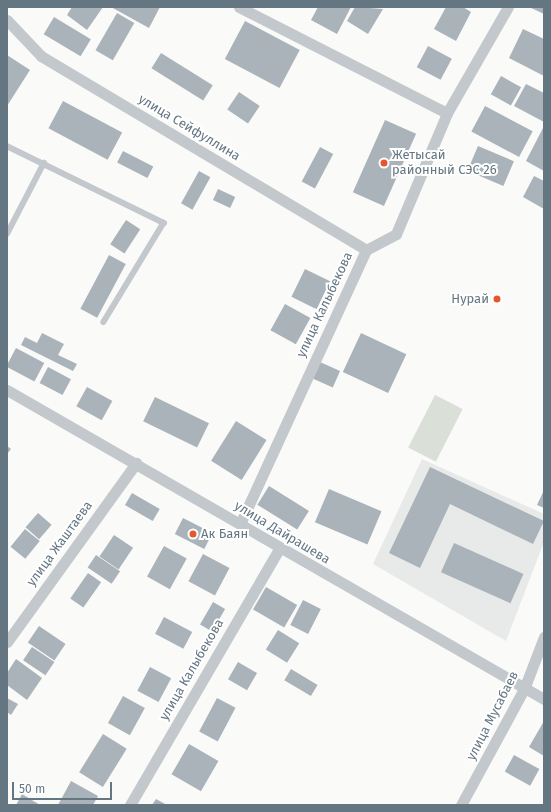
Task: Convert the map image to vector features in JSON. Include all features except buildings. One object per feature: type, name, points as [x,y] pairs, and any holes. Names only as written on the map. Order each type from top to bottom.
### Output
[{"type":"street","points":[[239,7],[448,113]]},
{"type":"street","name":"улица Калыбекова","points":[[240,524],[366,250],[396,234],[448,113],[508,7]]},
{"type":"street","name":"улица Сейфуллина","points":[[7,20],[40,56],[366,250]]},
{"type":"street","name":"улица Дайрашева","points":[[7,390],[136,463],[240,524],[279,549],[544,699]]},
{"type":"street","name":"улица Жаштаева","points":[[7,642],[136,463]]},
{"type":"street","name":"улица Калыбекова","points":[[130,805],[279,549]]},
{"type":"street","name":"улица Мусабаев","points":[[461,805],[524,689],[544,637]]},
{"type":"lane","points":[[7,146],[164,223],[104,322]]},
{"type":"lane","points":[[7,234],[44,163]]},
{"type":"shaded area","points":[[435,395],[463,409],[436,462],[408,448]]},
{"type":"shaded area","points":[[422,459],[544,514],[544,542],[506,641],[373,564]]},
{"type":"place","name":"Жетысай районный СЭС 26","points":[[384,163]]},
{"type":"place","name":"Нурай","points":[[497,299]]},
{"type":"place","name":"Ак Баян","points":[[193,534]]}]
